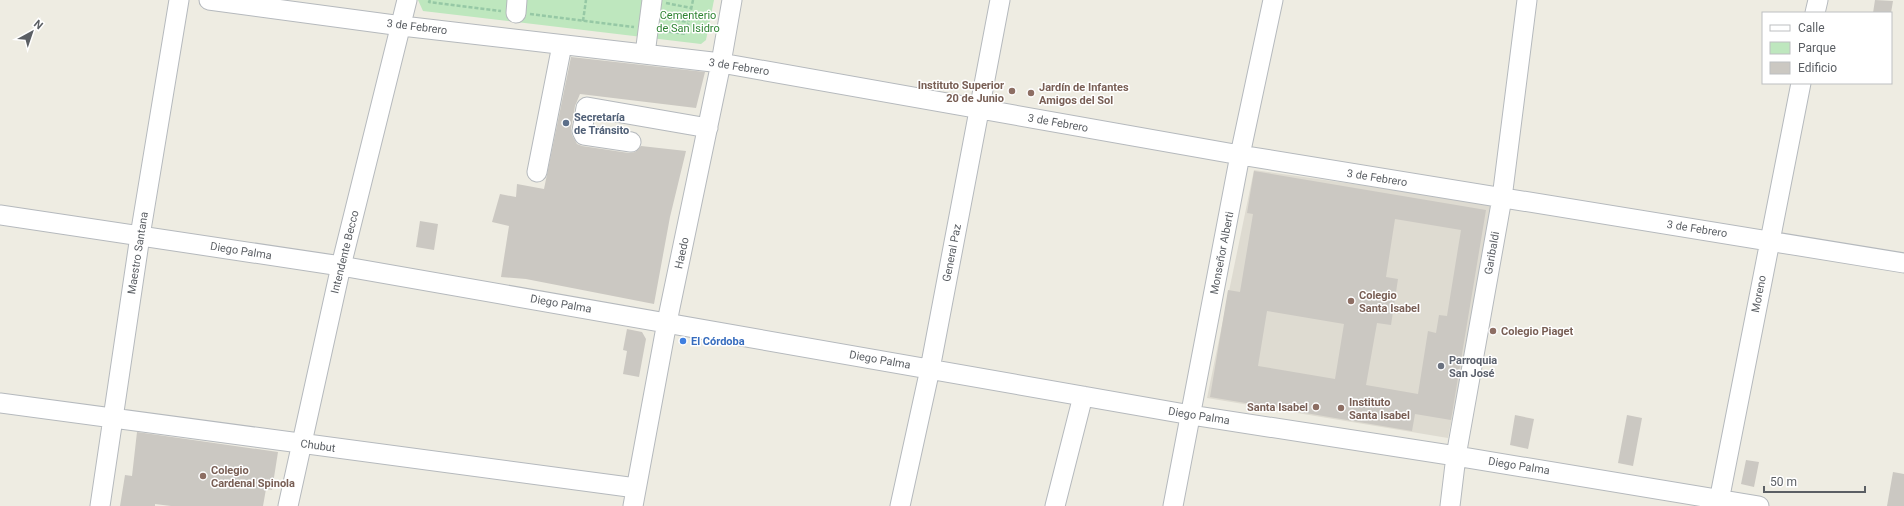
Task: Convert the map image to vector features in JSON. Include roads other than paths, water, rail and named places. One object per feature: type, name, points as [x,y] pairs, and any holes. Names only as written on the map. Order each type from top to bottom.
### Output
[{"type":"street","name":"Maestro Santana","points":[[100,506],[140,236],[179,0]]},
{"type":"street","name":"3 de Febrero","points":[[209,0],[402,26],[721,64],[1240,155],[1904,263]]},
{"type":"street","name":"Intendente Becco","points":[[288,506],[341,266],[402,26],[407,0]]},
{"type":"street","name":"Haedo","points":[[634,497],[667,322],[721,64],[732,0]]},
{"type":"street","name":"General Paz","points":[[900,506],[930,369],[1000,0]]},
{"type":"street","name":"Monseñor Alberti","points":[[1173,506],[1240,155],[1273,0]]},
{"type":"street","name":"Garibaldi","points":[[1450,506],[1456,456],[1502,198],[1527,0]]},
{"type":"street","points":[[1815,12],[1818,0]]},
{"type":"street","points":[[645,54],[650,11]]},
{"type":"street","points":[[537,172],[562,44]]},
{"type":"street","name":"Moreno","points":[[1718,503],[1801,84]]},
{"type":"street","points":[[631,142],[584,135],[582,131],[586,108],[708,128]]},
{"type":"street","name":"Diego Palma","points":[[0,215],[341,266],[1191,415],[1456,456],[1718,503],[1759,506]]},
{"type":"street","points":[[1056,506],[1083,396]]},
{"type":"street","name":"Chubut","points":[[0,403],[301,443],[634,497]]},
{"type":"place","name":"Instituto Superior 20 de Junio","points":[[1012,91]]},
{"type":"place","name":"Jardín de Infantes Amigos del Sol","points":[[1031,93]]},
{"type":"place","name":"Secretaría de Tránsito","points":[[566,123]]},
{"type":"place","name":"Colegio Santa Isabel","points":[[1351,301]]},
{"type":"place","name":"Colegio Piaget","points":[[1493,331]]},
{"type":"place","name":"El Córdoba","points":[[683,341]]},
{"type":"place","name":"Parroquia San José","points":[[1441,366]]},
{"type":"place","name":"Santa Isabel","points":[[1316,407]]},
{"type":"place","name":"Instituto Santa Isabel","points":[[1341,408]]},
{"type":"place","name":"Colegio Cardenal Spinola","points":[[203,476]]},
{"type":"park label","name":"Cementerio de San Isidro","points":[[688,21]]}]
